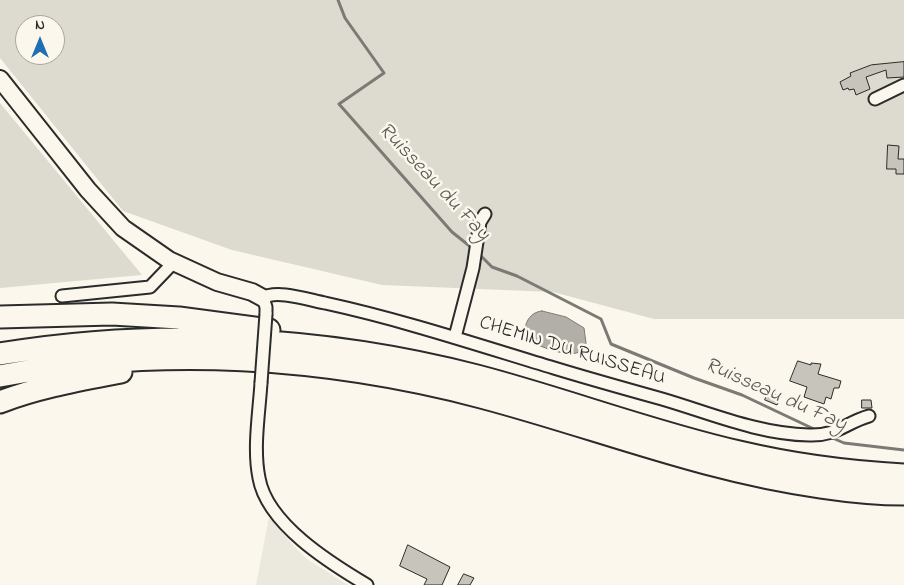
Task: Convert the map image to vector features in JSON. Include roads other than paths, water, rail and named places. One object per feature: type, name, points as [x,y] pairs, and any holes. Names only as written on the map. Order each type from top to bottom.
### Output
[{"type":"highway","points":[[0,316],[112,314],[179,318],[305,335],[330,348]]},
{"type":"highway","points":[[0,354],[51,346],[166,339],[218,339],[330,348],[400,359],[478,377],[738,452],[839,470],[904,474]]},
{"type":"highway","points":[[0,402],[20,394],[81,380],[134,370],[184,366],[212,359]]},
{"type":"highway","points":[[0,376],[36,369],[131,360],[251,359],[324,366],[397,377],[482,397],[707,464],[790,482],[904,494]]},
{"type":"street","points":[[0,79],[88,190],[123,228],[174,262],[217,282],[252,292],[263,298],[266,314],[257,468],[259,480],[266,499],[284,522],[307,544],[333,564],[367,585]]},
{"type":"street","points":[[875,98],[904,85]]},
{"type":"street","points":[[455,337],[476,251],[480,222],[485,214]]},
{"type":"street","points":[[62,296],[150,287],[174,262]]},
{"type":"street","name":"CHEMIN DU RUISSEAU","points":[[263,298],[268,294],[277,294],[377,315],[748,425],[793,434],[825,434],[869,416]]},
{"type":"waterway","name":"Ruisseau du Fay","points":[[338,0],[345,18],[384,73],[339,104],[452,232],[472,248]]},
{"type":"waterway","name":"Ruisseau du Fay","points":[[479,254],[492,267],[517,276],[601,319],[611,344],[694,378],[742,395],[816,430]]},
{"type":"waterway","name":"Ruisseau du Fay","points":[[828,436],[844,443],[904,450]]}]
